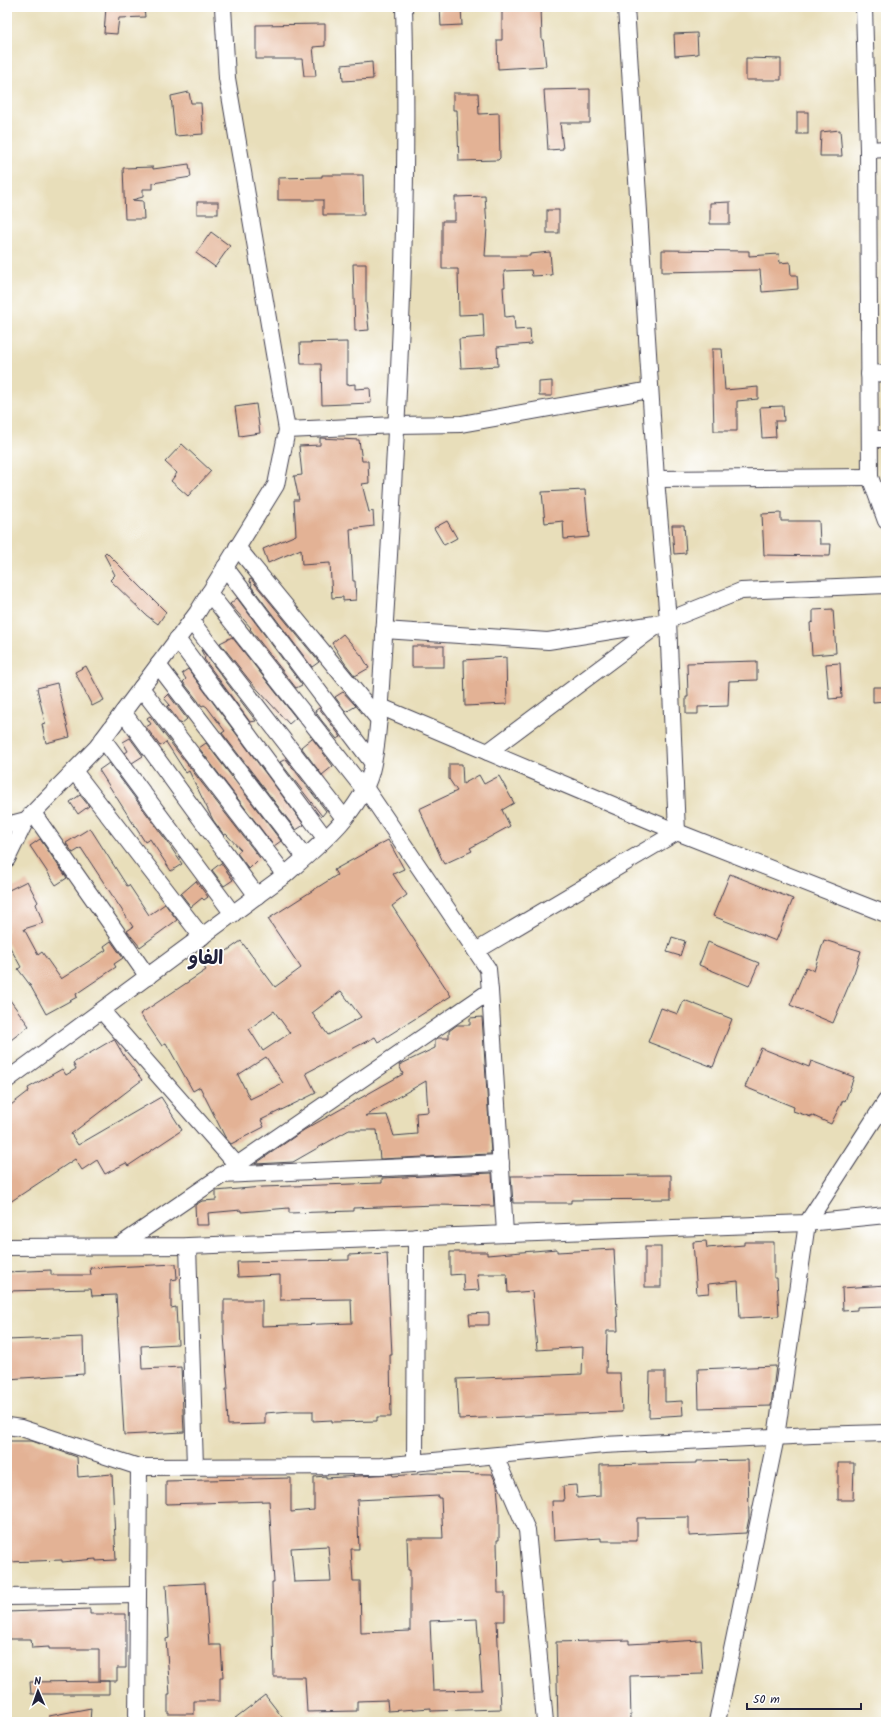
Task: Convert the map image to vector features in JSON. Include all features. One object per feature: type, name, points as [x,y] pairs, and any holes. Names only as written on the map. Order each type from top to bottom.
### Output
[{"type":"street","points":[[7,859],[29,817],[74,772],[103,739],[190,621],[276,485],[287,430],[227,78],[223,7]]},
{"type":"street","points":[[7,1080],[202,938],[285,875],[344,818],[354,806],[371,773],[379,713],[396,425],[404,247],[406,64],[404,7]]},
{"type":"street","points":[[626,7],[677,832]]},
{"type":"street","points":[[864,7],[868,150],[870,477],[886,521]]},
{"type":"street","points":[[868,150],[886,149]]},
{"type":"street","points":[[869,374],[886,373]]},
{"type":"street","points":[[287,430],[396,425],[461,424],[650,390]]},
{"type":"street","points":[[870,439],[886,438]]},
{"type":"street","points":[[656,478],[870,477]]},
{"type":"street","points":[[237,547],[379,713],[488,752],[677,832],[886,914]]},
{"type":"street","points":[[225,567],[372,762]]},
{"type":"street","points":[[384,630],[548,641],[664,622],[741,591],[886,585]]},
{"type":"street","points":[[209,593],[364,787],[488,969],[505,1233]]},
{"type":"street","points":[[190,621],[344,818]]},
{"type":"street","points":[[488,752],[664,622]]},
{"type":"street","points":[[177,639],[325,838]]},
{"type":"street","points":[[158,665],[305,857]]},
{"type":"street","points":[[141,688],[285,875]]},
{"type":"street","points":[[123,712],[257,896]]},
{"type":"street","points":[[103,739],[233,914]]},
{"type":"street","points":[[74,772],[202,938]]},
{"type":"street","points":[[7,825],[29,817]]},
{"type":"street","points":[[29,817],[148,977]]},
{"type":"street","points":[[476,951],[677,832]]},
{"type":"street","points":[[119,1246],[490,991]]},
{"type":"street","points":[[102,1011],[237,1165]]},
{"type":"street","points":[[717,1722],[776,1437],[807,1223],[886,1101]]},
{"type":"street","points":[[221,1175],[500,1163]]},
{"type":"street","points":[[7,1247],[188,1246],[505,1233],[807,1223],[886,1215]]},
{"type":"street","points":[[415,1463],[416,1237]]},
{"type":"street","points":[[188,1246],[195,1466]]},
{"type":"street","points":[[7,1426],[21,1428],[139,1466],[381,1466],[604,1445],[886,1433]]},
{"type":"street","points":[[495,1456],[527,1530],[545,1722]]},
{"type":"street","points":[[137,1722],[139,1466]]},
{"type":"street","points":[[7,1597],[138,1595]]},
{"type":"building","points":[[106,7],[144,7],[145,17],[119,18],[117,34],[104,33]]},
{"type":"building","points":[[440,7],[461,7],[462,25],[441,26]]},
{"type":"building","points":[[502,7],[541,7],[542,40],[546,66],[498,69],[497,40],[502,40]]},
{"type":"building","points":[[325,24],[325,46],[313,47],[316,76],[304,76],[302,59],[256,59],[256,25]]},
{"type":"building","points":[[697,33],[698,54],[675,56],[674,34]]},
{"type":"building","points":[[746,58],[781,59],[781,80],[746,80]]},
{"type":"building","points":[[372,62],[373,79],[343,81],[342,65]]},
{"type":"building","points":[[590,89],[590,123],[560,123],[563,149],[548,150],[544,90]]},
{"type":"building","points":[[189,92],[191,103],[201,103],[203,134],[175,136],[171,96]]},
{"type":"building","points":[[453,93],[478,93],[479,114],[499,113],[500,158],[498,160],[459,161],[457,110],[453,110]]},
{"type":"building","points":[[797,112],[808,112],[808,134],[797,134]]},
{"type":"building","points":[[840,130],[842,156],[820,156],[821,132]]},
{"type":"building","points":[[189,164],[191,177],[153,183],[153,189],[143,189],[143,197],[132,200],[143,201],[144,219],[125,219],[123,168],[153,167],[153,169]]},
{"type":"building","points":[[322,175],[363,175],[364,215],[323,215],[323,200],[278,200],[278,178],[322,177]]},
{"type":"building","points":[[485,196],[487,227],[485,256],[530,256],[530,254],[550,252],[552,275],[532,276],[531,270],[504,271],[505,287],[503,287],[505,317],[514,316],[515,330],[530,329],[531,344],[497,347],[498,366],[461,368],[459,339],[484,337],[483,314],[459,315],[458,269],[442,269],[442,221],[455,221],[455,197]]},
{"type":"building","points":[[197,202],[218,202],[218,214],[197,214]]},
{"type":"building","points":[[730,202],[730,224],[710,224],[710,203]]},
{"type":"building","points":[[547,210],[559,210],[559,233],[547,233]]},
{"type":"building","points":[[211,232],[230,246],[215,267],[196,253]]},
{"type":"building","points":[[662,250],[749,251],[749,256],[779,254],[780,263],[790,262],[791,275],[797,275],[798,289],[762,292],[760,270],[662,272]]},
{"type":"building","points":[[353,264],[366,264],[366,303],[369,330],[355,331]]},
{"type":"building","points":[[347,342],[347,385],[355,384],[355,389],[370,388],[371,403],[322,405],[321,364],[301,364],[300,343]]},
{"type":"building","points":[[712,349],[722,349],[725,390],[758,387],[758,399],[737,401],[737,431],[714,431]]},
{"type":"building","points":[[552,381],[552,396],[539,396],[539,382]]},
{"type":"building","points":[[256,404],[260,433],[239,436],[235,407]]},
{"type":"building","points":[[783,406],[784,421],[775,421],[776,437],[762,438],[760,407]]},
{"type":"building","points":[[320,438],[359,440],[362,461],[368,461],[369,483],[362,484],[369,512],[373,511],[374,526],[350,529],[353,581],[355,581],[356,600],[343,601],[343,597],[332,598],[330,563],[302,565],[301,549],[268,563],[263,549],[296,535],[294,500],[299,500],[294,476],[302,475],[299,446],[320,445]]},
{"type":"building","points":[[182,444],[211,471],[188,496],[171,481],[177,473],[165,462]]},
{"type":"building","points":[[585,490],[589,537],[564,539],[563,521],[545,523],[542,492]]},
{"type":"building","points":[[781,513],[781,521],[819,521],[820,544],[831,544],[830,556],[764,555],[762,514]]},
{"type":"building","points":[[447,521],[457,538],[444,545],[434,528]]},
{"type":"building","points":[[672,525],[684,525],[686,553],[674,554]]},
{"type":"building","points":[[106,552],[166,612],[158,624],[146,615],[110,580],[115,575],[104,554]]},
{"type":"building","points":[[251,579],[319,662],[312,667],[251,586],[252,585],[249,580]]},
{"type":"building","points":[[237,598],[302,685],[296,688],[250,629],[251,628],[230,604]]},
{"type":"building","points":[[833,609],[836,653],[812,655],[810,623],[813,622],[813,610]]},
{"type":"building","points":[[343,634],[362,656],[369,668],[355,676],[332,643]]},
{"type":"building","points":[[232,637],[296,718],[289,724],[250,681],[220,643]]},
{"type":"building","points":[[412,646],[444,646],[444,667],[412,667]]},
{"type":"building","points":[[201,650],[256,721],[250,722],[204,659],[205,658]]},
{"type":"building","points":[[506,657],[507,704],[465,706],[464,660]]},
{"type":"building","points":[[757,661],[757,680],[729,681],[728,706],[698,707],[698,714],[686,714],[686,697],[688,697],[687,663]]},
{"type":"building","points":[[840,663],[842,698],[829,699],[826,664]]},
{"type":"building","points":[[86,666],[104,700],[92,706],[75,672]]},
{"type":"building","points":[[188,669],[304,825],[296,830],[222,733],[225,731],[207,707],[204,705],[202,706],[183,682],[186,679],[182,673]]},
{"type":"building","points":[[57,683],[70,737],[46,743],[42,724],[45,723],[37,688]]},
{"type":"building","points":[[873,687],[886,687],[886,701],[873,702]]},
{"type":"building","points":[[343,692],[356,706],[346,712],[335,697]]},
{"type":"building","points":[[168,694],[187,719],[181,724],[167,706],[170,705],[164,698]]},
{"type":"building","points":[[319,708],[341,737],[337,739],[322,721],[315,711]]},
{"type":"building","points":[[150,716],[260,858],[249,869],[237,853],[241,850],[226,834],[224,835],[213,820],[189,771],[186,773],[166,742],[160,746],[146,727],[151,724],[147,718]]},
{"type":"building","points":[[130,738],[143,756],[132,763],[125,753],[128,751],[123,742]]},
{"type":"building","points":[[312,738],[333,766],[322,775],[301,747]]},
{"type":"building","points":[[206,743],[281,841],[274,846],[199,748]]},
{"type":"building","points":[[286,759],[326,811],[322,816],[280,762]]},
{"type":"building","points":[[109,763],[182,864],[171,871],[150,839],[145,842],[99,770]]},
{"type":"building","points":[[449,764],[462,764],[463,784],[479,775],[484,784],[499,776],[514,803],[502,810],[510,826],[470,848],[472,851],[444,864],[419,809],[457,791],[449,779]]},
{"type":"building","points":[[80,795],[89,806],[78,814],[70,802]]},
{"type":"building","points":[[90,828],[127,886],[129,885],[149,915],[165,904],[177,920],[140,947],[127,931],[133,927],[81,848],[73,853],[66,843]]},
{"type":"building","points":[[40,839],[67,878],[56,885],[30,846]]},
{"type":"building","points":[[388,840],[404,869],[393,874],[407,895],[392,906],[451,996],[378,1042],[375,1037],[306,1073],[316,1093],[261,1120],[264,1127],[231,1144],[225,1137],[200,1087],[193,1091],[166,1043],[162,1046],[140,1014],[206,970],[204,967],[241,941],[275,987],[301,968],[268,919],[337,875],[334,870]],"holes":[[[341,991],[361,1017],[328,1035],[312,1013]],[[274,1011],[290,1033],[263,1051],[249,1029]],[[266,1057],[283,1083],[250,1099],[238,1075]]]},
{"type":"building","points":[[221,863],[233,880],[224,886],[212,870]]},
{"type":"building","points":[[730,874],[793,899],[776,941],[713,916]]},
{"type":"building","points":[[27,881],[38,902],[36,904],[43,923],[24,929],[38,955],[42,952],[61,979],[106,950],[104,946],[111,941],[123,958],[114,964],[116,967],[76,994],[77,997],[46,1014],[30,985],[18,969],[21,967],[7,942],[7,891]]},
{"type":"building","points":[[196,881],[208,897],[204,900],[202,898],[191,907],[181,894]]},
{"type":"building","points":[[672,937],[685,941],[680,956],[667,952]]},
{"type":"building","points":[[824,940],[861,951],[854,973],[833,1023],[790,1005],[806,967],[814,971]]},
{"type":"building","points":[[708,942],[759,963],[749,986],[699,965]]},
{"type":"building","points":[[7,996],[29,1026],[7,1043]]},
{"type":"building","points":[[684,1000],[732,1019],[713,1067],[648,1042],[661,1008],[678,1014]]},
{"type":"building","points":[[482,1017],[491,1154],[380,1159],[377,1130],[349,1130],[293,1162],[255,1164],[304,1130],[403,1074],[399,1065],[435,1048],[435,1040],[438,1038],[449,1038],[449,1031],[457,1025],[470,1025],[470,1018]],"holes":[[[426,1081],[428,1112],[416,1113],[417,1134],[394,1136],[387,1115],[365,1116]]]},
{"type":"building","points":[[114,1039],[124,1056],[142,1080],[71,1134],[78,1145],[161,1097],[182,1130],[128,1166],[126,1163],[105,1174],[97,1160],[82,1170],[75,1159],[7,1204],[7,1108],[29,1091],[28,1088],[62,1069],[66,1075],[76,1069],[73,1063]]},
{"type":"building","points":[[761,1048],[809,1067],[811,1061],[854,1077],[845,1101],[843,1100],[831,1124],[811,1115],[811,1117],[793,1111],[794,1107],[745,1087]]},
{"type":"building","points":[[492,1173],[494,1206],[436,1205],[353,1208],[353,1211],[289,1213],[289,1208],[241,1212],[241,1210],[208,1213],[209,1225],[196,1225],[195,1205],[202,1201],[216,1200],[216,1191],[262,1187],[382,1183],[382,1178]]},
{"type":"building","points":[[671,1175],[671,1199],[571,1200],[571,1203],[513,1203],[511,1176]]},
{"type":"building","points":[[706,1241],[707,1248],[744,1245],[744,1242],[774,1242],[774,1278],[777,1278],[779,1316],[740,1318],[738,1281],[708,1284],[709,1293],[697,1294],[693,1242]]},
{"type":"building","points":[[645,1247],[661,1247],[661,1287],[645,1287]]},
{"type":"building","points":[[557,1249],[557,1252],[614,1249],[618,1331],[607,1331],[606,1373],[620,1373],[622,1412],[459,1419],[457,1379],[582,1374],[583,1347],[537,1350],[532,1291],[508,1293],[507,1274],[477,1274],[479,1290],[464,1291],[463,1274],[450,1275],[450,1252],[487,1252],[487,1255]]},
{"type":"building","points":[[387,1253],[392,1355],[390,1355],[391,1417],[377,1417],[377,1421],[313,1421],[313,1411],[291,1411],[265,1413],[265,1424],[228,1425],[224,1300],[262,1300],[262,1326],[352,1323],[351,1299],[280,1300],[280,1275],[238,1277],[237,1262],[349,1260],[349,1255]]},
{"type":"building","points":[[176,1264],[177,1279],[171,1280],[171,1308],[176,1307],[178,1344],[141,1346],[142,1369],[181,1367],[184,1432],[124,1435],[116,1295],[92,1296],[91,1289],[7,1291],[7,1272],[51,1270],[51,1275],[91,1275],[90,1268]]},
{"type":"building","points":[[886,1285],[886,1306],[857,1307],[857,1310],[843,1311],[842,1288]]},
{"type":"building","points":[[489,1313],[489,1325],[470,1325],[469,1314]]},
{"type":"building","points":[[83,1337],[84,1374],[7,1379],[7,1340]]},
{"type":"building","points":[[776,1366],[771,1406],[699,1408],[698,1369]]},
{"type":"building","points":[[650,1372],[665,1372],[665,1402],[682,1401],[683,1415],[649,1417]]},
{"type":"building","points":[[7,1441],[32,1441],[77,1457],[78,1477],[112,1474],[116,1560],[96,1561],[96,1559],[62,1562],[62,1560],[7,1562]]},
{"type":"building","points":[[748,1460],[749,1518],[746,1533],[689,1536],[689,1517],[637,1518],[637,1541],[601,1541],[601,1538],[554,1541],[552,1501],[564,1501],[563,1486],[576,1485],[577,1498],[600,1496],[600,1465],[697,1463],[697,1461]]},
{"type":"building","points":[[838,1463],[854,1463],[853,1500],[838,1500]]},
{"type":"building","points":[[428,1473],[492,1474],[497,1485],[499,1511],[499,1540],[497,1540],[498,1593],[505,1593],[505,1621],[497,1621],[501,1709],[431,1711],[431,1708],[388,1711],[387,1700],[357,1701],[357,1711],[307,1712],[305,1677],[274,1677],[272,1582],[274,1582],[269,1501],[166,1504],[166,1481],[291,1478],[291,1512],[314,1510],[314,1477],[326,1476],[326,1478],[392,1474],[393,1476]],"holes":[[[439,1496],[439,1498],[441,1498],[443,1538],[407,1538],[408,1570],[410,1570],[410,1631],[361,1633],[360,1581],[353,1581],[351,1549],[359,1549],[357,1500]],[[328,1546],[331,1581],[294,1582],[291,1548]],[[477,1619],[482,1690],[433,1691],[430,1621]]]},
{"type":"building","points":[[205,1583],[209,1645],[221,1645],[223,1677],[220,1677],[220,1701],[194,1701],[194,1714],[168,1714],[168,1695],[170,1695],[166,1639],[169,1638],[166,1585]]},
{"type":"building","points":[[90,1609],[90,1614],[126,1614],[126,1668],[117,1668],[117,1681],[99,1681],[99,1649],[49,1649],[49,1647],[32,1648],[31,1639],[7,1639],[7,1612]]},
{"type":"building","points":[[629,1640],[629,1644],[701,1640],[703,1674],[630,1676],[631,1722],[558,1722],[556,1642]]},
{"type":"building","points":[[109,1681],[109,1694],[31,1694],[30,1682]]},
{"type":"building","points":[[265,1695],[286,1722],[230,1722]]},
{"type":"building","points":[[91,1708],[90,1722],[49,1722],[49,1716]]},
{"type":"district","name":"الفاو","points":[[206,959]]}]
